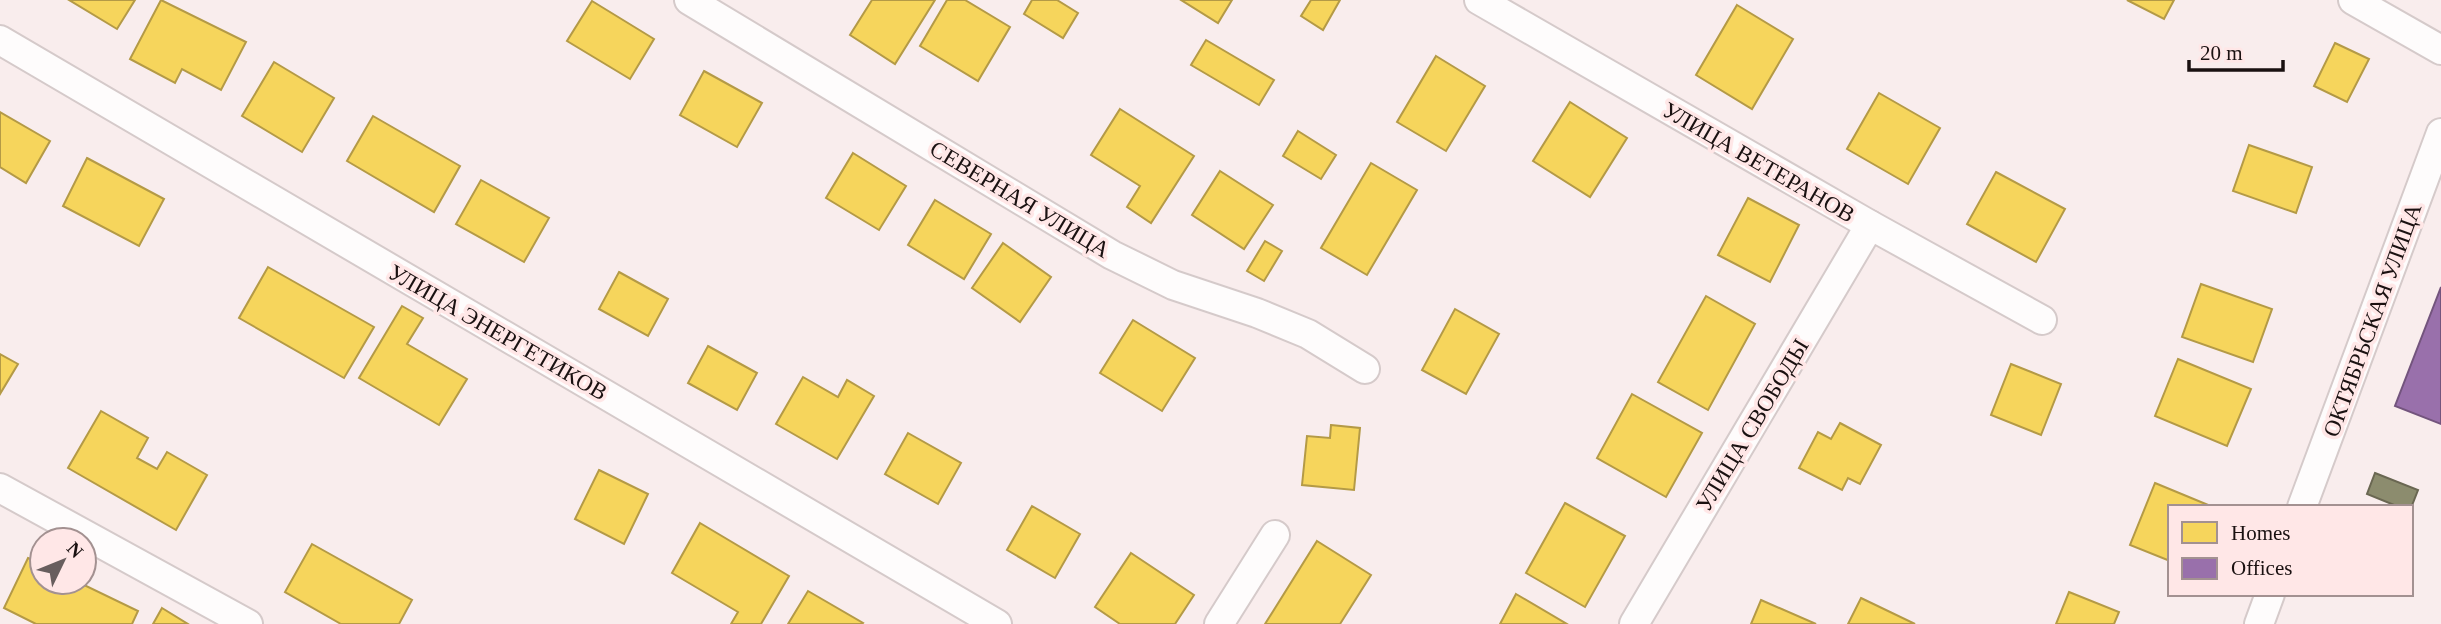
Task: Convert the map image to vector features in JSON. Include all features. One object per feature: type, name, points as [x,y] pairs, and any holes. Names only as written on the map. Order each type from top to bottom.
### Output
[{"type":"street","name":"СЕВЕРНАЯ УЛИЦА","points":[[689,0],[1112,255],[1173,285],[1257,313],[1308,334],[1366,369]]},
{"type":"street","name":"УЛИЦА ВЕТЕРАНОВ","points":[[1479,0],[1555,46],[2042,320]]},
{"type":"street","points":[[2353,0],[2441,50]]},
{"type":"street","name":"УЛИЦА ЭНЕРГЕТИКОВ","points":[[0,40],[997,624]]},
{"type":"street","name":"ОКТЯБРЬСКАЯ УЛИЦА","points":[[2303,505],[2441,134]]},
{"type":"street","name":"УЛИЦА СВОБОДЫ","points":[[1634,624],[1870,225]]},
{"type":"street","points":[[0,488],[247,624]]},
{"type":"street","points":[[1219,624],[1275,535]]},
{"type":"street","points":[[2259,624],[2269,596]]},
{"type":"building: Homes","points":[[69,0],[135,0],[117,29]]},
{"type":"building: Homes","points":[[161,0],[246,42],[221,90],[182,69],[175,83],[130,59]]},
{"type":"building: Homes","points":[[872,0],[935,0],[895,64],[850,35]]},
{"type":"building: Homes","points":[[947,0],[965,0],[1010,27],[978,81],[920,46]]},
{"type":"building: Homes","points":[[1032,0],[1057,0],[1078,13],[1063,38],[1024,14]]},
{"type":"building: Homes","points":[[1181,0],[1232,0],[1218,23]]},
{"type":"building: Homes","points":[[1311,0],[1340,0],[1323,30],[1301,16]]},
{"type":"building: Homes","points":[[2127,0],[2174,0],[2164,19]]},
{"type":"building: Homes","points":[[592,1],[654,39],[630,79],[567,41]]},
{"type":"building: Homes","points":[[1737,5],[1793,39],[1752,109],[1696,75]]},
{"type":"building: Homes","points":[[1206,40],[1274,80],[1259,105],[1191,65]]},
{"type":"building: Homes","points":[[2335,43],[2369,59],[2347,102],[2314,86]]},
{"type":"building: Homes","points":[[1436,56],[1485,86],[1446,151],[1397,122]]},
{"type":"building: Homes","points":[[274,62],[334,98],[302,152],[242,116]]},
{"type":"building: Homes","points":[[704,71],[762,103],[737,147],[680,115]]},
{"type":"building: Homes","points":[[1879,93],[1940,128],[1908,184],[1847,149]]},
{"type":"building: Homes","points":[[1570,102],[1627,138],[1590,197],[1533,161]]},
{"type":"building: Homes","points":[[1120,109],[1194,156],[1151,223],[1127,207],[1140,186],[1091,155]]},
{"type":"building: Homes","points":[[0,112],[50,141],[26,183],[0,167]]},
{"type":"building: Homes","points":[[373,116],[460,166],[434,212],[347,161]]},
{"type":"building: Homes","points":[[1298,131],[1336,155],[1321,179],[1283,156]]},
{"type":"building: Homes","points":[[2249,145],[2312,167],[2296,213],[2233,191]]},
{"type":"building: Homes","points":[[853,153],[906,186],[879,230],[826,198]]},
{"type":"building: Homes","points":[[87,158],[164,199],[139,246],[63,206]]},
{"type":"building: Homes","points":[[1371,163],[1417,190],[1367,275],[1321,248]]},
{"type":"building: Homes","points":[[1220,171],[1273,205],[1244,249],[1192,215]]},
{"type":"building: Homes","points":[[1996,172],[2065,209],[2036,262],[1967,224]]},
{"type":"building: Homes","points":[[481,180],[549,218],[524,262],[456,224]]},
{"type":"building: Homes","points":[[1748,198],[1799,225],[1770,282],[1718,255]]},
{"type":"building: Homes","points":[[935,200],[991,234],[964,279],[908,245]]},
{"type":"building: Homes","points":[[1265,241],[1282,251],[1264,281],[1247,271]]},
{"type":"building: Homes","points":[[1003,243],[1051,277],[1020,322],[972,288]]},
{"type":"building: Homes","points":[[268,267],[374,327],[344,378],[239,318]]},
{"type":"building: Homes","points":[[619,272],[668,299],[648,336],[599,309]]},
{"type":"building: Homes","points":[[2201,284],[2272,309],[2253,362],[2182,337]]},
{"type":"building: Homes","points":[[1706,296],[1755,324],[1708,410],[1658,382]]},
{"type":"building: Homes","points":[[402,306],[423,318],[407,344],[467,379],[439,425],[359,378]]},
{"type":"building: Homes","points":[[1455,309],[1499,334],[1466,394],[1422,370]]},
{"type":"building: Homes","points":[[1133,320],[1195,358],[1162,411],[1100,373]]},
{"type":"building: Homes","points":[[708,346],[757,373],[737,410],[688,383]]},
{"type":"building: Homes","points":[[0,354],[18,364],[0,394]]},
{"type":"building: Homes","points":[[2178,359],[2251,389],[2227,446],[2155,416]]},
{"type":"building: Homes","points":[[2011,364],[2061,384],[2041,435],[1991,415]]},
{"type":"building: Homes","points":[[803,377],[838,397],[847,380],[874,396],[837,459],[776,424]]},
{"type":"building: Homes","points":[[1632,394],[1702,433],[1666,497],[1597,458]]},
{"type":"building: Homes","points":[[101,411],[148,438],[137,458],[157,469],[167,452],[207,475],[176,530],[68,468]]},
{"type":"building: Homes","points":[[1840,423],[1881,445],[1860,484],[1848,478],[1842,490],[1799,468],[1818,432],[1831,439]]},
{"type":"building: Homes","points":[[1331,425],[1360,428],[1354,490],[1302,485],[1307,436],[1330,438]]},
{"type":"building: Homes","points":[[908,433],[961,463],[938,504],[885,474]]},
{"type":"building: Homes","points":[[599,470],[648,494],[624,544],[575,519]]},
{"type":"building: Homes","points":[[2155,483],[2208,505],[2168,505],[2168,560],[2130,545]]},
{"type":"building: Homes","points":[[1565,503],[1625,536],[1585,607],[1526,573]]},
{"type":"building: Homes","points":[[1032,506],[1080,534],[1055,578],[1007,550]]},
{"type":"building: Homes","points":[[700,523],[789,576],[761,624],[731,624],[738,612],[672,573]]},
{"type":"building: Homes","points":[[1317,541],[1371,575],[1340,624],[1265,624]]},
{"type":"building: Homes","points":[[312,544],[412,600],[399,624],[341,624],[285,592]]},
{"type":"building: Homes","points":[[1131,553],[1194,595],[1175,624],[1120,624],[1095,607]]},
{"type":"building: Homes","points":[[28,558],[28,596],[98,596],[98,592],[138,611],[132,624],[36,624],[4,608]]},
{"type":"building: Homes","points":[[808,591],[863,623],[788,624]]},
{"type":"building: Homes","points":[[2069,592],[2119,612],[2114,624],[2056,624]]},
{"type":"building: Homes","points":[[1516,594],[1567,624],[1500,624]]},
{"type":"building: Homes","points":[[1861,598],[1915,624],[1848,624]]},
{"type":"building: Homes","points":[[1761,600],[1816,624],[1751,624]]},
{"type":"building: Homes","points":[[162,608],[188,624],[153,624]]},
{"type":"building: Offices","points":[[2441,287],[2441,424],[2395,406]]},
{"type":"building: Industry","points":[[2375,473],[2418,490],[2412,505],[2394,505],[2367,494]]}]
